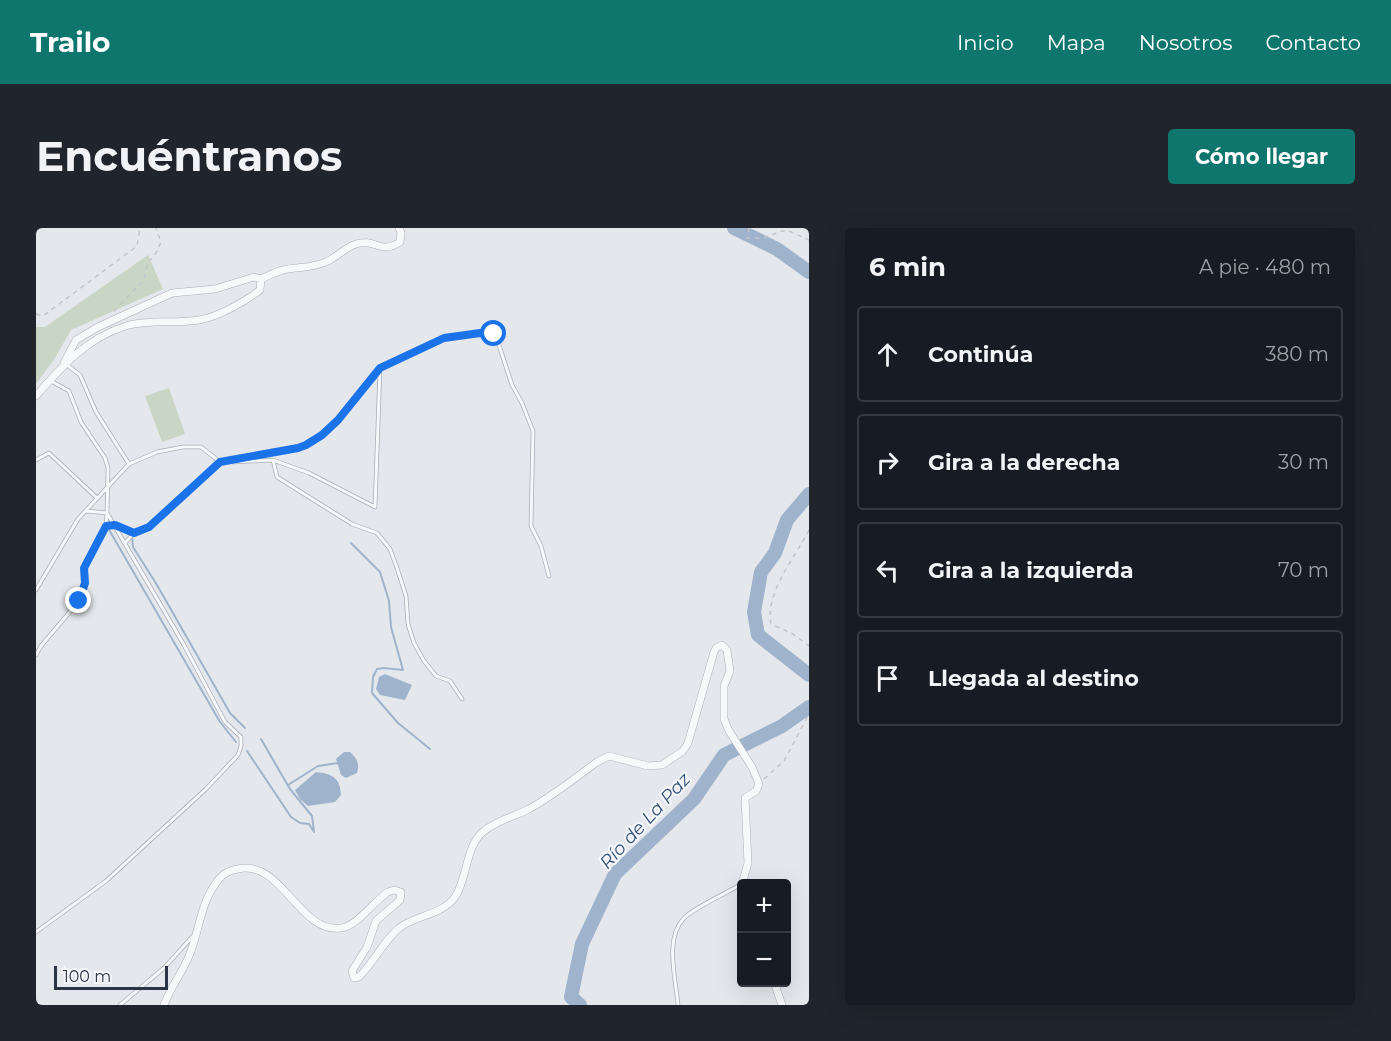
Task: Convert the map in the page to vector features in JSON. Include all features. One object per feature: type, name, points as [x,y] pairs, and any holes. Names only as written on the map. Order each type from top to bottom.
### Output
[{"type":"street","points":[[64,363],[76,340],[98,327],[172,293],[215,289],[254,277],[261,279],[279,271],[314,266],[328,261],[354,244],[365,242],[383,248],[393,247],[400,242],[399,228]]},
{"type":"street","points":[[36,396],[64,363],[93,342],[126,326],[177,320],[200,320],[245,302],[260,290],[261,279]]},
{"type":"street","points":[[164,1005],[182,972],[203,906],[220,878],[228,871],[242,868],[264,873],[284,889],[313,920],[324,927],[342,928],[351,925],[381,897],[394,890],[401,892],[400,900],[376,921],[367,947],[352,971],[354,978],[359,977],[385,942],[400,927],[437,911],[455,897],[478,837],[484,830],[529,809],[609,756],[648,766],[662,765],[683,751],[693,729],[714,652],[719,646],[725,646],[730,671],[724,686],[724,719],[752,767],[759,784],[756,792],[745,798],[748,863],[743,879]]},
{"type":"street","points":[[776,987],[782,1005]]},
{"type":"lane","points":[[125,543],[134,533],[149,527],[220,462],[306,445],[322,435],[338,420],[380,368],[444,338],[480,333],[494,334],[512,385],[533,430],[531,526],[542,546],[549,576]]},
{"type":"lane","points":[[64,363],[80,375],[96,412],[129,464]]},
{"type":"lane","points":[[36,590],[78,519],[129,464],[157,452],[183,447],[201,447],[220,462],[273,460],[309,473],[375,507],[380,368]]},
{"type":"lane","points":[[36,655],[79,601],[85,583],[84,568],[106,526],[109,486],[105,458],[81,422],[69,391],[49,380]]},
{"type":"lane","points":[[36,460],[50,453],[97,498]]},
{"type":"lane","points":[[273,460],[277,477],[352,524],[377,533],[390,549],[406,596],[408,624],[414,643],[424,661],[436,675],[450,681],[462,699]]},
{"type":"lane","points":[[86,511],[107,513]]},
{"type":"lane","points":[[36,932],[106,881],[206,789],[238,755],[242,746],[241,737],[225,722],[184,645],[107,513]]},
{"type":"lane","points":[[106,526],[115,525],[134,533]]},
{"type":"lane","points":[[678,1005],[673,947],[677,927],[686,916],[737,887]]},
{"type":"lane","points":[[120,1005],[164,968],[196,932]]},
{"type":"path","points":[[36,314],[43,316],[129,252],[136,246],[140,228]]},
{"type":"path","points":[[114,311],[144,280],[148,261],[154,257],[161,242],[156,228]]},
{"type":"path","points":[[749,228],[747,238],[764,238],[781,231],[789,231],[809,240]]},
{"type":"path","points":[[809,530],[783,577],[769,612],[771,624],[793,634],[809,646]]},
{"type":"path","points":[[759,784],[784,761],[809,714]]},
{"type":"green space","points":[[148,255],[163,289],[71,330],[55,358],[36,384],[36,327],[45,327]]},
{"type":"green space","points":[[169,388],[185,434],[162,442],[145,396]]},
{"type":"water","points":[[385,674],[412,685],[405,700],[380,695],[376,689],[379,677]]},
{"type":"water","points":[[344,752],[350,752],[358,764],[357,773],[346,778],[341,775],[336,759]]},
{"type":"water","points":[[316,772],[331,775],[337,780],[341,795],[335,802],[308,806],[300,799],[295,790]]},
{"type":"waterway","name":"Río de La Paz","points":[[734,228],[777,249],[809,272]]},
{"type":"waterway","name":"Río de La Paz","points":[[809,494],[787,520],[775,553],[761,572],[754,612],[758,635],[809,675]]},
{"type":"waterway","points":[[108,528],[220,722],[236,742]]},
{"type":"waterway","points":[[132,536],[133,547],[230,713],[245,728]]},
{"type":"waterway","points":[[351,543],[380,572],[389,601],[391,627],[403,670],[377,669],[373,677],[372,693],[398,723],[430,749]]},
{"type":"waterway","name":"Río de La Paz","points":[[580,1005],[571,997],[582,944],[615,874],[694,799],[724,755],[782,726],[809,707]]},
{"type":"waterway","points":[[261,739],[290,789],[312,816],[314,832]]},
{"type":"waterway","points":[[247,751],[291,817],[300,823],[309,824],[314,832]]},
{"type":"waterway","points":[[288,785],[318,766],[338,763]]},
{"type":"route","points":[[79,601],[85,583],[84,568],[106,526],[115,525],[134,533],[149,527],[220,462],[306,445],[322,435],[338,420],[380,368],[444,338],[480,333],[494,334]]}]
